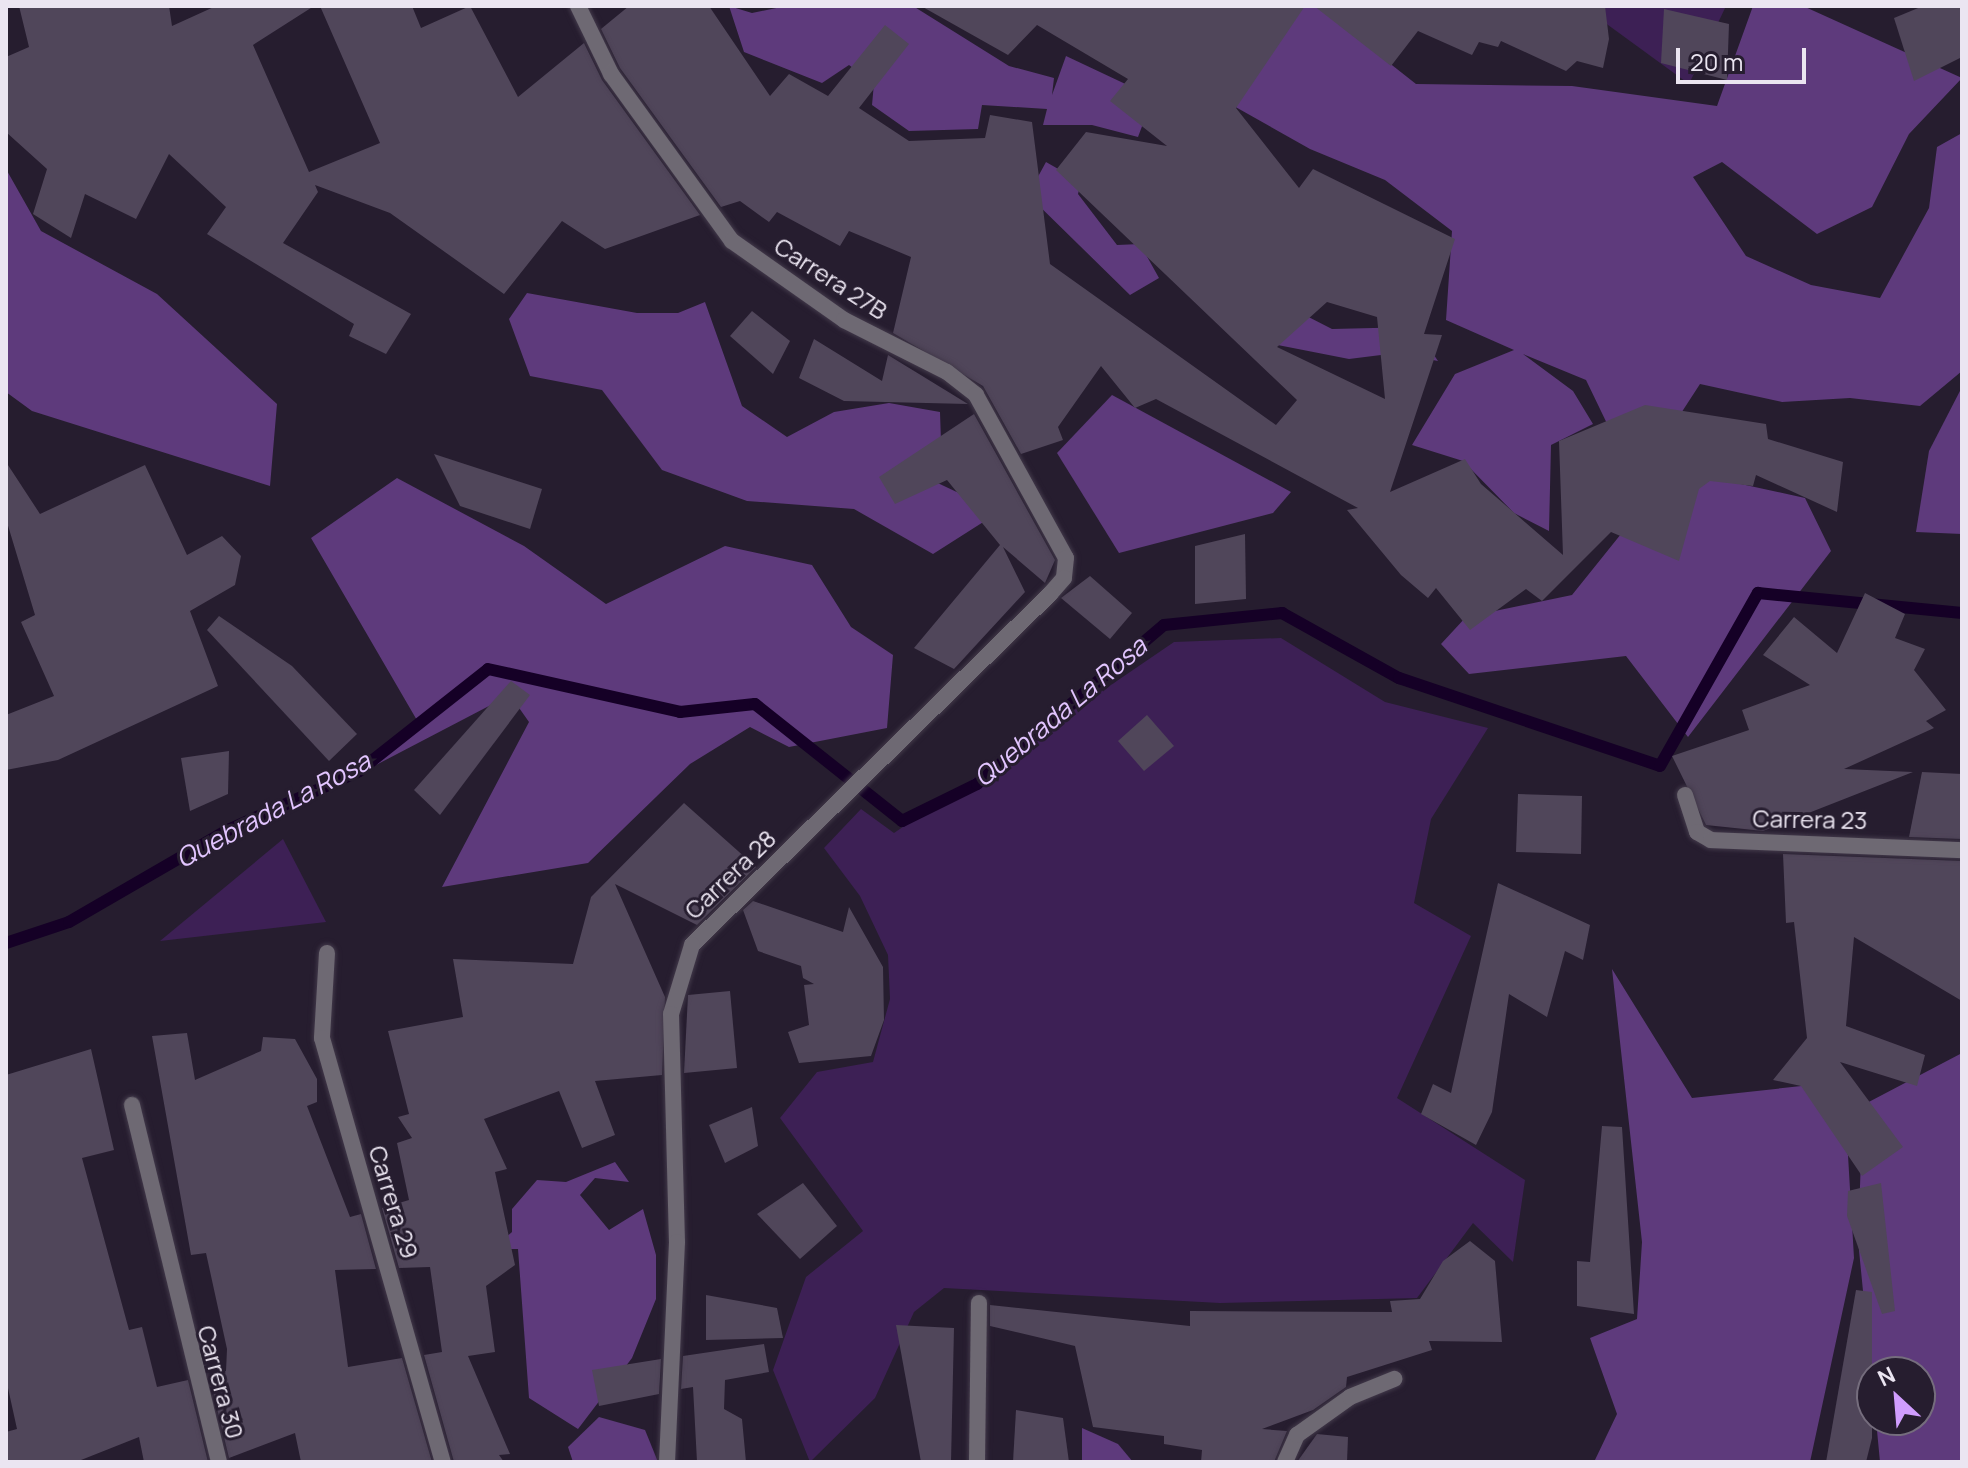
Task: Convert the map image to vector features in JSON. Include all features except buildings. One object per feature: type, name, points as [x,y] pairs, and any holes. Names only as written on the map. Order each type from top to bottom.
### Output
[{"type":"street","name":"Carrera 27B","points":[[578,6],[611,74],[732,241],[844,320],[947,372],[976,395],[1002,432],[1067,571]]},
{"type":"street","name":"Carrera 28","points":[[667,1462],[677,1242],[671,1014],[692,945],[1067,571]]},
{"type":"street","name":"Carrera 23","points":[[1685,795],[1697,832],[1711,840],[1962,850]]},
{"type":"street","name":"Carrera 29","points":[[327,953],[322,1038],[443,1462]]},
{"type":"street","name":"Carrera 30","points":[[132,1105],[178,1314],[219,1462]]},
{"type":"street","points":[[977,1462],[979,1303]]},
{"type":"street","points":[[1285,1462],[1297,1435],[1350,1397],[1394,1379]]},
{"type":"shaded area","points":[[729,6],[752,13],[786,6],[913,6],[1009,66],[1054,78],[1052,95],[1066,56],[1153,97],[1138,137],[1092,125],[1043,125],[1047,109],[982,105],[978,129],[909,131],[872,105],[874,83],[849,65],[822,83],[744,52]]},
{"type":"shaded area","points":[[1158,6],[1317,6],[1416,84],[1572,86],[1717,106],[1753,6],[1803,6],[1962,78],[1909,134],[1872,207],[1817,234],[1722,162],[1693,177],[1746,256],[1811,285],[1880,298],[1929,208],[1937,147],[1962,133],[1962,371],[1920,406],[1850,398],[1782,402],[1700,384],[1674,424],[1718,479],[1805,498],[1831,551],[1688,737],[1626,656],[1469,674],[1441,644],[1466,617],[1572,595],[1621,534],[1613,436],[1586,380],[1523,354],[1573,391],[1593,424],[1551,445],[1549,531],[1514,513],[1463,461],[1412,445],[1455,374],[1514,350],[1446,320],[1452,231],[1385,180],[1310,149],[1184,78]]},
{"type":"shaded area","points":[[1582,6],[1726,6],[1689,84]]},
{"type":"shaded area","points":[[1046,162],[1081,182],[1078,194],[1117,245],[1140,244],[1159,278],[1130,295],[1028,195]]},
{"type":"shaded area","points":[[6,169],[41,231],[157,294],[277,404],[270,486],[32,411],[6,392]]},
{"type":"shaded area","points":[[527,293],[637,313],[678,313],[705,302],[742,406],[787,437],[834,412],[889,403],[940,412],[941,441],[925,477],[999,512],[933,554],[854,509],[747,501],[662,470],[602,390],[530,376],[509,319]]},
{"type":"shaded area","points":[[1289,307],[1332,329],[1415,327],[1438,361],[1397,353],[1349,359],[1247,339]]},
{"type":"shaded area","points":[[1962,387],[1962,534],[1916,532],[1929,451]]},
{"type":"shaded area","points":[[1112,395],[1291,492],[1273,513],[1119,553],[1057,453]]},
{"type":"shaded area","points":[[397,478],[524,546],[606,604],[725,546],[812,565],[851,627],[893,655],[887,728],[789,747],[750,727],[690,764],[588,863],[442,887],[529,722],[510,695],[376,765],[418,722],[311,538]]},
{"type":"shaded area","points":[[1281,638],[1385,702],[1488,728],[1431,819],[1414,903],[1471,936],[1397,1098],[1525,1180],[1513,1262],[1473,1223],[1417,1298],[1220,1303],[944,1288],[914,1312],[875,1398],[810,1462],[773,1370],[806,1277],[863,1231],[780,1118],[817,1072],[873,1062],[890,999],[888,955],[860,896],[824,848],[861,809],[894,833],[1174,642]]},
{"type":"shaded area","points":[[283,839],[326,922],[160,941]]},
{"type":"shaded area","points":[[1612,969],[1692,1098],[1820,1084],[1848,1155],[1854,1258],[1810,1462],[1594,1462],[1617,1414],[1590,1338],[1637,1319],[1642,1242]]},
{"type":"shaded area","points":[[1962,1053],[1962,1462],[1880,1462],[1878,1436],[1936,1436],[1936,1356],[1869,1356],[1858,1240],[1863,1105]]},
{"type":"shaded area","points":[[615,1162],[629,1182],[595,1178],[580,1195],[609,1230],[643,1209],[656,1255],[656,1299],[632,1358],[578,1429],[529,1398],[518,1249],[492,1249],[512,1232],[512,1209],[537,1180],[566,1182]]},
{"type":"shaded area","points":[[599,1417],[645,1430],[658,1462],[573,1462],[568,1447]]},
{"type":"shaded area","points":[[1082,1428],[1118,1444],[1133,1462],[1082,1462]]},
{"type":"waterway","name":"Quebrada La Rosa","points":[[6,943],[69,922],[228,830],[359,771],[488,669],[680,712],[755,704],[902,821],[977,784],[1164,625],[1282,613],[1399,678],[1660,766],[1758,593],[1962,613]]}]
